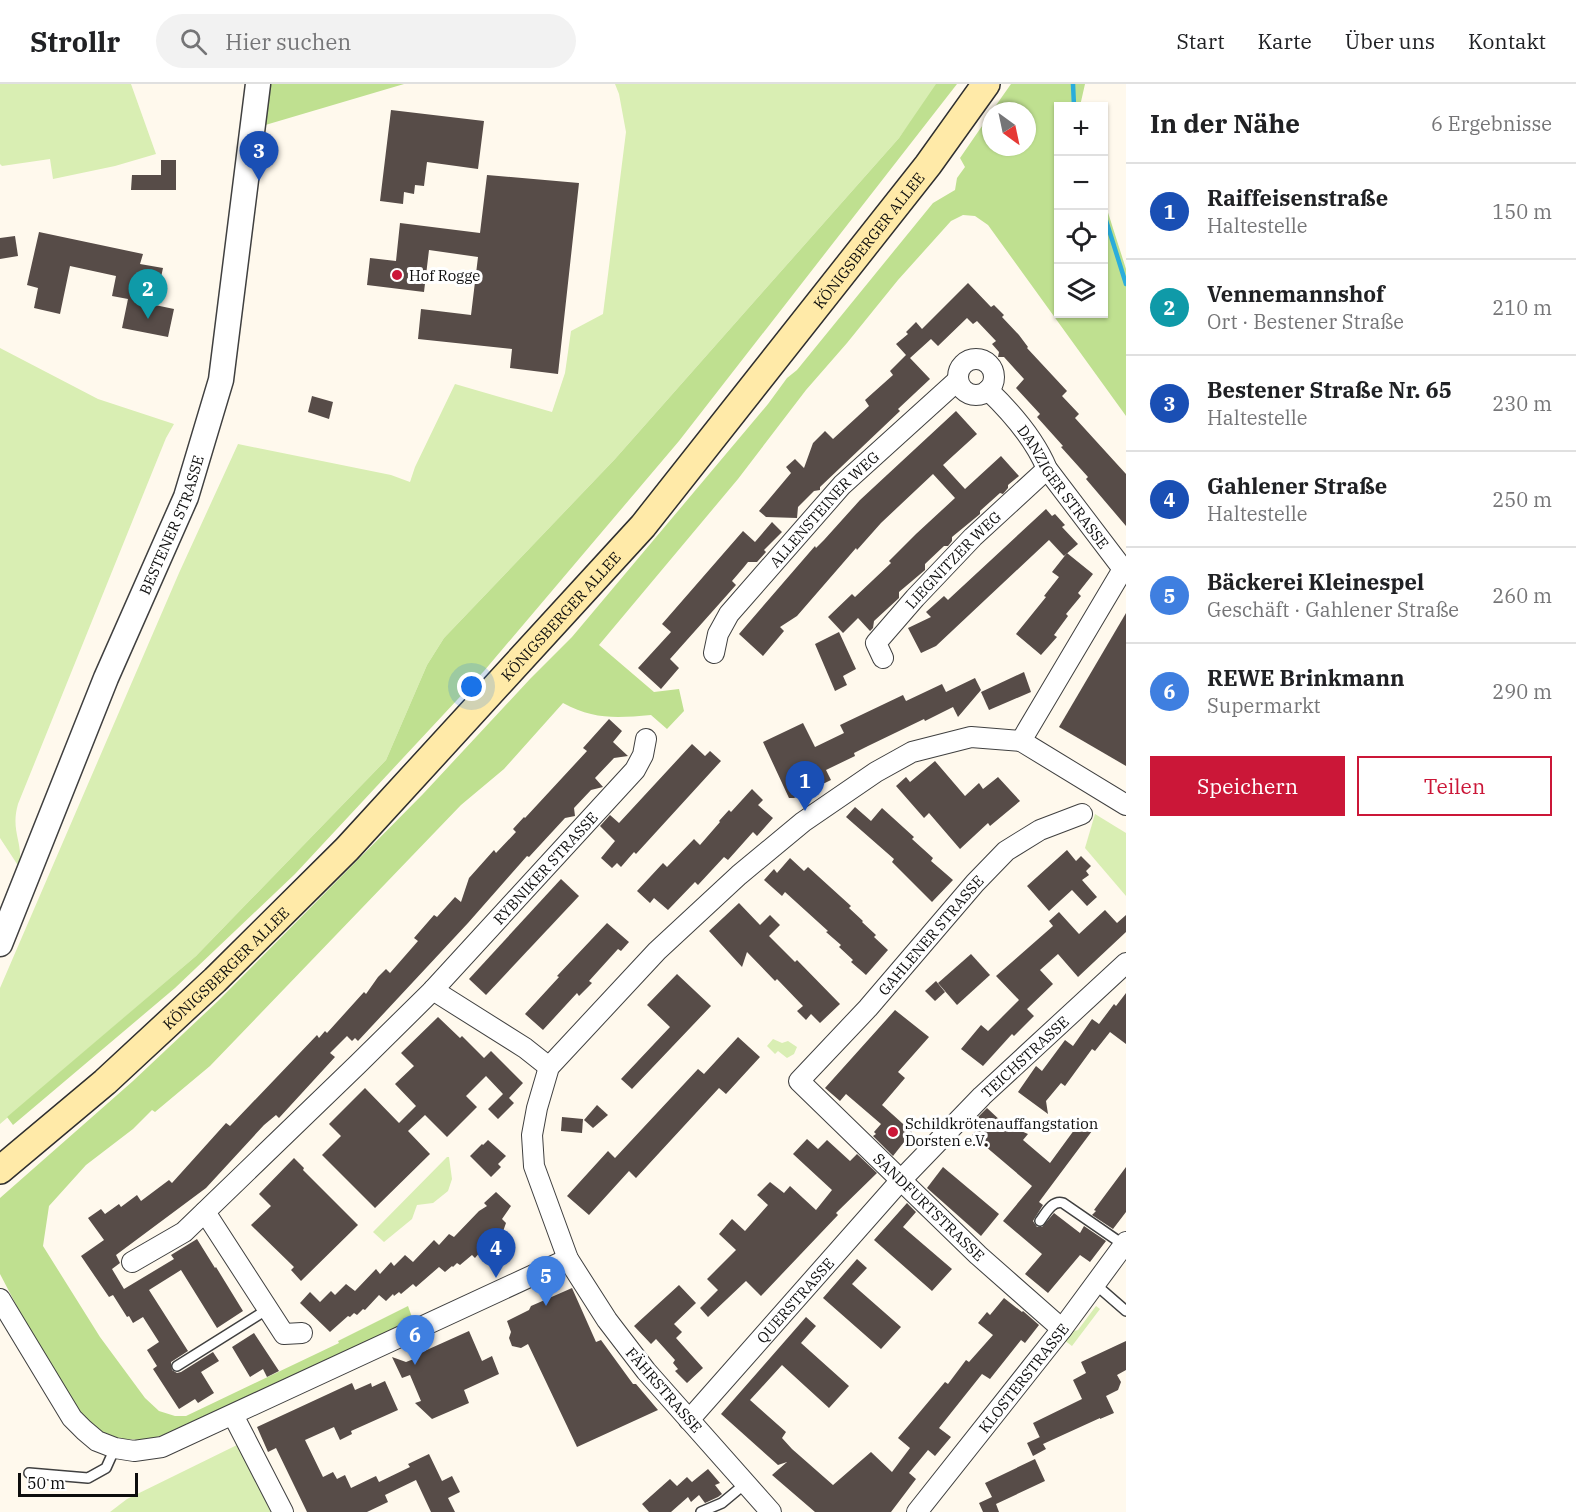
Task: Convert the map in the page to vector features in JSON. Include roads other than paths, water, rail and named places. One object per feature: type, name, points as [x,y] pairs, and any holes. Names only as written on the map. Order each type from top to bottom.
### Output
[{"type":"main road","name":"KÖNIGSBERGER ALLEE","points":[[0,1170],[105,1082],[215,980],[347,849],[635,534],[928,165],[986,84]]},
{"type":"street","name":"BESTENER STRASSE","points":[[0,944],[106,678],[186,497],[221,380],[258,84]]},
{"type":"street","points":[[975,358],[987,362],[994,373],[994,380],[988,390],[979,395],[968,393],[958,380],[958,373],[964,363],[975,358]]},
{"type":"street","name":"ALLENSTEINER WEG","points":[[714,653],[717,634],[729,614],[842,485],[958,380]]},
{"type":"street","name":"DANZIGER STRASSE","points":[[988,390],[1004,405],[1041,454],[1047,469],[1125,569],[1021,741]]},
{"type":"street","name":"LIEGNITZER WEG","points":[[883,658],[876,643],[915,598],[973,537],[1047,469]]},
{"type":"street","points":[[433,990],[525,1048],[549,1067],[657,951],[739,875],[816,813],[876,772],[912,752],[971,737],[1021,741],[1126,805]]},
{"type":"street","name":"RYBNIKER STRASSE","points":[[132,1262],[184,1232],[433,990],[635,770],[643,755],[646,739]]},
{"type":"street","name":"GAHLENER STRASSE","points":[[799,1081],[868,1008],[975,883],[1006,852],[1040,830],[1082,814]]},
{"type":"street","name":"TEICHSTRASSE","points":[[901,1180],[982,1096],[1126,963]]},
{"type":"street","name":"FÄHRSTRASSE","points":[[549,1067],[532,1135],[534,1166],[568,1259],[630,1351],[771,1512]]},
{"type":"street","name":"SANDFURTSTRASSE","points":[[799,1081],[978,1255],[1062,1329]]},
{"type":"street","name":"QUERSTRASSE","points":[[689,1420],[901,1180]]},
{"type":"street","points":[[206,1212],[284,1334],[302,1333]]},
{"type":"street","name":"KLOSTERSTRASSE","points":[[916,1512],[1062,1329],[1125,1244]]},
{"type":"street","points":[[0,1299],[72,1418],[97,1441],[115,1448],[134,1451],[162,1447],[568,1259]]},
{"type":"street","points":[[233,1415],[284,1512]]},
{"type":"lane","points":[[1040,1221],[1053,1205],[1058,1202],[1063,1203],[1125,1244]]},
{"type":"lane","points":[[1095,1284],[1126,1311]]},
{"type":"lane","points":[[177,1366],[268,1309]]},
{"type":"lane","points":[[29,1473],[88,1478],[106,1468],[115,1448]]},
{"type":"lane","points":[[701,1512],[722,1503],[746,1483]]},
{"type":"waterway","points":[[1073,84],[1074,102]]},
{"type":"waterway","points":[[1108,227],[1126,284]]},
{"type":"place","name":"Bestener Straße Nr. 65","points":[[259,181]]},
{"type":"place","name":"Hof Rogge","points":[[397,275]]},
{"type":"place","name":"Vennemannshof","points":[[148,319]]},
{"type":"place","name":"Raiffeisenstraße","points":[[805,811]]},
{"type":"place","name":"Schildkrötenauffangstation Dorsten e.V.","points":[[893,1132]]},
{"type":"place","name":"Gahlener Straße","points":[[496,1278]]},
{"type":"place","name":"Bäckerei Kleinespel","points":[[546,1306]]},
{"type":"place","name":"REWE Brinkmann","points":[[415,1365]]}]
